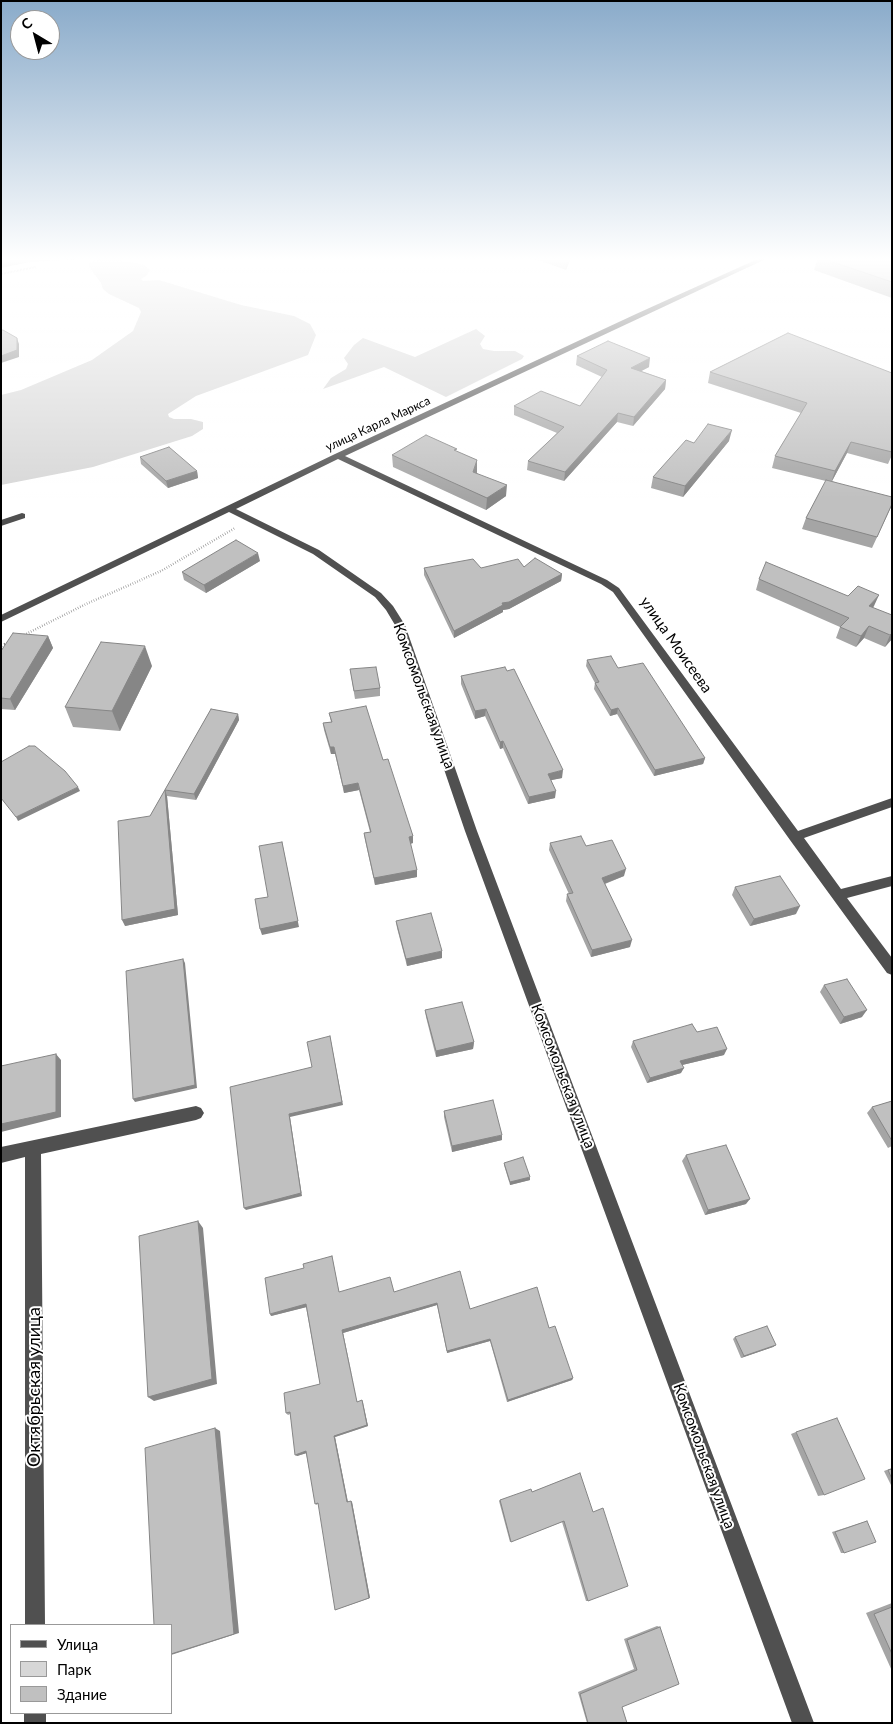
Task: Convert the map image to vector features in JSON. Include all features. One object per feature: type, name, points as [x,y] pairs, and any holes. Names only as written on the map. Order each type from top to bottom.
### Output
[{"type":"street","name":"улица Карла Маркса","points":[[1,619],[229,508],[590,337]]},
{"type":"street","name":"улица Моисеева","points":[[338,456],[588,574],[616,590],[892,969]]},
{"type":"street","name":"Комсомольская улица","points":[[229,508],[316,552],[378,595],[390,608],[400,625],[471,831],[803,1723]]},
{"type":"street","points":[[1,523],[22,516]]},
{"type":"street","points":[[794,836],[892,802]]},
{"type":"street","points":[[837,895],[892,881]]},
{"type":"street","points":[[1,1156],[196,1113]]},
{"type":"street","name":"Октябрьская улица","points":[[32,1149],[35,1624]]},
{"type":"green space","points":[[124,337],[315,337],[308,355],[196,396],[168,414],[169,417],[174,419],[191,419],[203,422],[203,429],[192,436],[93,467],[1,485],[1,395],[21,390],[92,360]]},
{"type":"green space","points":[[458,337],[484,337],[480,344],[483,349],[515,351],[524,356],[522,359],[446,397],[384,367],[323,389],[331,378],[346,369],[348,364],[344,358],[354,345],[363,338],[415,357]]},
{"type":"building","points":[[1,337],[17,338],[17,350],[1,356]]},
{"type":"building","points":[[779,337],[800,337],[892,373],[892,452],[851,442],[835,471],[775,456],[807,403],[710,372]]},
{"type":"building","points":[[608,341],[650,358],[631,368],[666,380],[634,417],[618,413],[565,472],[528,461],[564,427],[514,406],[541,391],[580,406],[607,370],[577,356]]},
{"type":"building","points":[[708,424],[732,430],[685,486],[653,477],[686,440],[694,443]]},
{"type":"building","points":[[426,435],[477,460],[473,472],[507,485],[487,498],[392,455]]},
{"type":"building","points":[[169,447],[197,471],[166,481],[140,457]]},
{"type":"building","points":[[826,480],[892,497],[892,504],[877,537],[806,518]]},
{"type":"building","points":[[236,540],[258,553],[204,585],[182,572]]},
{"type":"building","points":[[535,558],[562,574],[509,602],[502,603],[503,605],[454,631],[424,568],[473,559],[481,568],[518,559],[524,567]]},
{"type":"building","points":[[766,562],[848,596],[858,586],[879,595],[869,606],[892,615],[892,633],[890,635],[869,626],[861,636],[840,627],[849,618],[759,579]]},
{"type":"building","points":[[13,633],[48,636],[10,699],[1,698],[1,651]]},
{"type":"building","points":[[101,642],[145,646],[112,711],[65,707]]},
{"type":"building","points":[[611,656],[618,668],[643,663],[705,758],[655,770],[618,708],[611,710],[595,683],[599,682],[587,660]]},
{"type":"building","points":[[376,667],[380,688],[354,691],[350,669]]},
{"type":"building","points":[[505,667],[507,671],[514,669],[563,770],[548,774],[556,791],[529,797],[503,741],[500,742],[486,709],[475,711],[461,676]]},
{"type":"building","points":[[366,706],[383,760],[388,759],[413,836],[409,837],[417,870],[374,878],[364,833],[371,832],[358,783],[343,786],[334,747],[330,747],[323,723],[332,722],[329,713]]},
{"type":"building","points":[[211,709],[238,714],[194,794],[165,790],[175,909],[122,920],[118,821],[150,816]]},
{"type":"building","points":[[29,746],[35,746],[65,771],[78,787],[16,817],[1,798],[1,762]]},
{"type":"building","points":[[581,836],[586,846],[612,840],[626,869],[602,878],[632,940],[592,950],[567,894],[573,893],[550,843]]},
{"type":"building","points":[[282,842],[298,921],[260,929],[255,899],[268,897],[259,846]]},
{"type":"building","points":[[780,876],[800,906],[754,919],[735,887]]},
{"type":"building","points":[[431,913],[442,951],[406,959],[396,921]]},
{"type":"building","points":[[183,959],[195,1085],[133,1099],[126,971]]},
{"type":"building","points":[[847,979],[867,1010],[844,1017],[824,985]]},
{"type":"building","points":[[462,1002],[474,1042],[436,1051],[425,1010]]},
{"type":"building","points":[[692,1024],[697,1032],[717,1027],[727,1049],[680,1061],[684,1068],[650,1078],[633,1041]]},
{"type":"building","points":[[330,1036],[342,1102],[289,1114],[301,1193],[244,1208],[230,1087],[312,1067],[307,1042]]},
{"type":"building","points":[[56,1054],[56,1112],[1,1124],[1,1066]]},
{"type":"building","points":[[493,1100],[502,1135],[452,1146],[444,1111]]},
{"type":"building","points":[[892,1101],[892,1141],[872,1107]]},
{"type":"building","points":[[726,1145],[750,1199],[708,1210],[686,1155]]},
{"type":"building","points":[[523,1157],[530,1177],[510,1182],[504,1163]]},
{"type":"building","points":[[198,1221],[212,1379],[148,1397],[139,1236]]},
{"type":"building","points":[[332,1256],[339,1292],[390,1277],[394,1292],[460,1271],[470,1309],[537,1287],[549,1328],[555,1326],[573,1378],[508,1400],[490,1339],[447,1351],[437,1303],[342,1330],[357,1402],[362,1400],[367,1425],[334,1436],[347,1502],[351,1501],[369,1598],[335,1610],[318,1503],[315,1504],[306,1451],[295,1455],[290,1412],[286,1413],[284,1393],[320,1384],[306,1304],[270,1314],[265,1278],[304,1268],[303,1264]]},
{"type":"building","points":[[767,1326],[776,1345],[744,1356],[735,1337]]},
{"type":"building","points":[[837,1418],[865,1479],[824,1495],[796,1432]]},
{"type":"building","points":[[215,1428],[234,1634],[172,1654],[172,1624],[154,1624],[145,1448]]},
{"type":"building","points":[[892,1469],[892,1479],[888,1470]]},
{"type":"building","points":[[580,1473],[593,1512],[603,1508],[628,1586],[588,1601],[564,1521],[511,1542],[500,1500],[531,1489],[532,1492]]},
{"type":"building","points":[[867,1521],[876,1542],[844,1553],[835,1532]]},
{"type":"building","points":[[892,1607],[892,1654],[874,1614]]},
{"type":"building","points":[[660,1627],[679,1684],[622,1707],[627,1723],[588,1723],[580,1694],[637,1670],[627,1640]]}]
